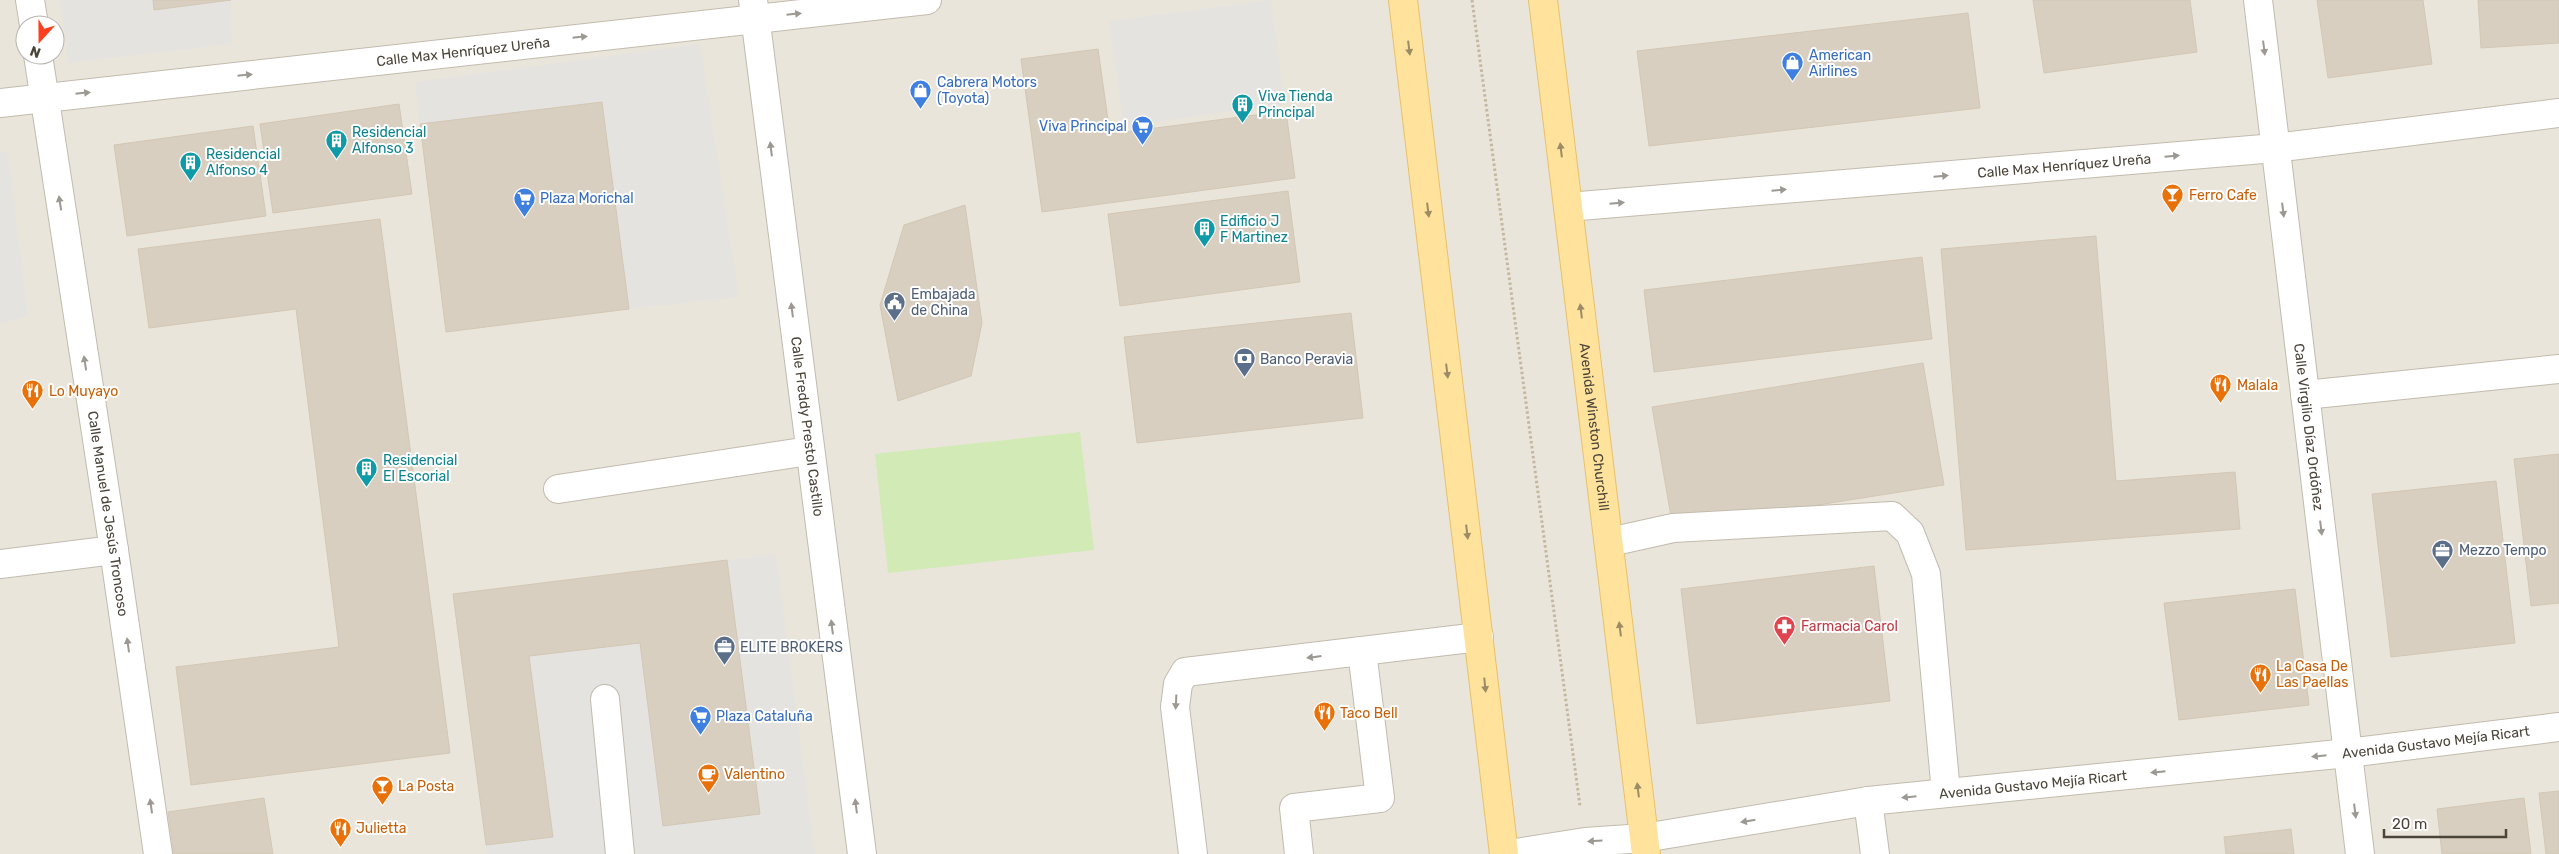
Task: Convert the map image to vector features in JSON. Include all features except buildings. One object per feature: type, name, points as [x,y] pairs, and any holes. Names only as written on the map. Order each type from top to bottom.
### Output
[{"type":"main road","points":[[1403,0],[1504,854]]},
{"type":"main road","name":"Avenida Winston Churchill","points":[[1543,0],[1610,542],[1645,846]]},
{"type":"street","points":[[30,0],[32,15]]},
{"type":"street","name":"Calle Max Henríquez Ureña","points":[[0,103],[754,9],[927,0]]},
{"type":"street","name":"Calle Virgilio Díaz Ordóñez","points":[[2258,0],[2360,854]]},
{"type":"street","name":"Calle Freddy Prestol Castillo","points":[[754,9],[862,854]]},
{"type":"street","name":"Calle Manuel de Jesús Troncoso","points":[[39,65],[114,550],[158,854]]},
{"type":"street","name":"Calle Max Henríquez Ureña","points":[[1568,208],[2275,148],[2559,114]]},
{"type":"street","points":[[2305,395],[2559,369]]},
{"type":"street","points":[[558,489],[809,451]]},
{"type":"street","points":[[1610,542],[1672,528],[1892,516],[1910,534],[1926,574],[1946,793]]},
{"type":"street","points":[[0,564],[114,550]]},
{"type":"street","points":[[1193,854],[1175,707],[1178,684],[1185,672],[1479,637]]},
{"type":"street","points":[[1299,854],[1294,808],[1380,798],[1362,651]]},
{"type":"street","points":[[605,699],[620,854]]},
{"type":"street","name":"Avenida Gustavo Mejía Ricart","points":[[1509,854],[1585,842],[1645,846],[1868,801],[2348,753],[2559,727]]},
{"type":"street","points":[[1868,801],[1874,854]]},
{"type":"path","points":[[1472,0],[1585,842]]},
{"type":"shaded area","points":[[0,0],[2559,0],[2559,854],[0,854]]},
{"type":"shaded area","points":[[60,0],[153,0],[154,10],[231,0],[232,44],[69,63],[65,35],[65,15],[62,15]]},
{"type":"shaded area","points":[[1271,0],[1285,104],[1124,126],[1109,21]]},
{"type":"shaded area","points":[[700,44],[739,297],[629,309],[602,102],[420,124],[415,82]]},
{"type":"shaded area","points":[[8,151],[28,316],[0,324],[0,152]]},
{"type":"shaded area","points":[[776,554],[815,854],[487,854],[486,845],[553,837],[529,656],[640,643],[663,826],[727,560]]},
{"type":"green space","points":[[1080,432],[1094,550],[888,573],[875,454]]},
{"type":"place","name":"American Airlines","points":[[1793,82]]},
{"type":"place","name":"Cabrera Motors (Toyota)","points":[[921,109]]},
{"type":"place","name":"Viva Tienda Principal","points":[[1242,123]]},
{"type":"place","name":"Viva Principal","points":[[1143,145]]},
{"type":"place","name":"Residencial Alfonso 3","points":[[336,159]]},
{"type":"place","name":"Residencial Alfonso 4","points":[[190,181]]},
{"type":"place","name":"Ferro Cafe","points":[[2173,214]]},
{"type":"place","name":"Plaza Morichal","points":[[524,217]]},
{"type":"place","name":"Edificio J F Martinez","points":[[1204,248]]},
{"type":"place","name":"Embajada de China","points":[[895,321]]},
{"type":"place","name":"Banco Peravia","points":[[1244,378]]},
{"type":"place","name":"Malala","points":[[2221,404]]},
{"type":"place","name":"Lo Muyayo","points":[[33,410]]},
{"type":"place","name":"Residencial El Escorial","points":[[367,487]]},
{"type":"place","name":"Mezzo Tempo","points":[[2443,569]]},
{"type":"place","name":"Farmacia Carol","points":[[1785,645]]},
{"type":"place","name":"ELITE BROKERS","points":[[724,666]]},
{"type":"place","name":"La Casa De Las Paellas","points":[[2260,693]]},
{"type":"place","name":"Taco Bell","points":[[1324,732]]},
{"type":"place","name":"Plaza Cataluña","points":[[700,735]]},
{"type":"place","name":"Valentino","points":[[708,793]]},
{"type":"place","name":"La Posta","points":[[382,805]]},
{"type":"place","name":"Julietta","points":[[340,847]]}]
